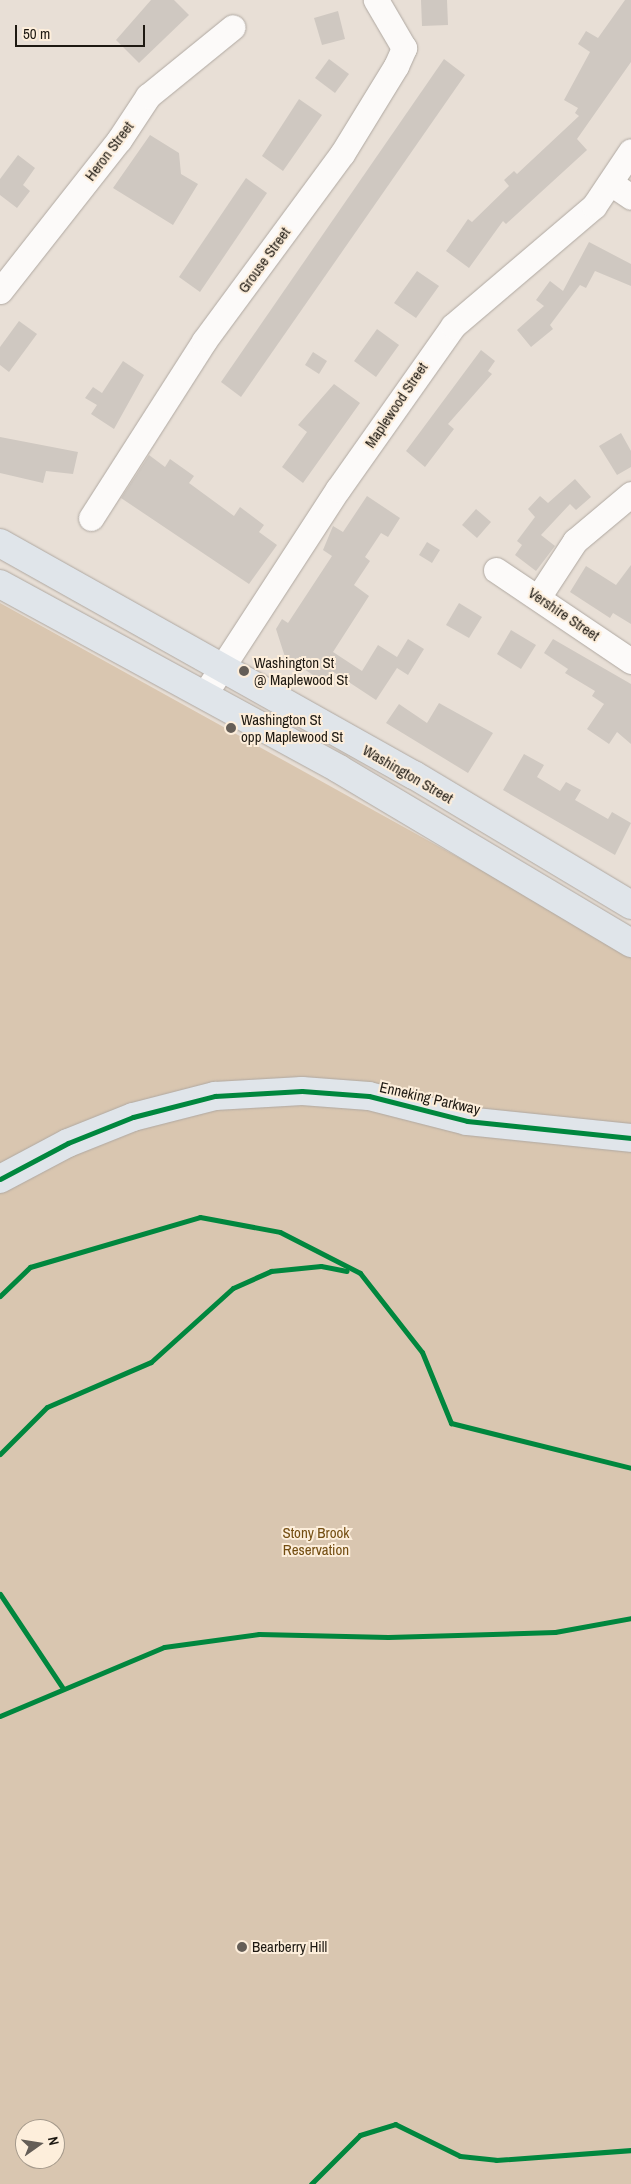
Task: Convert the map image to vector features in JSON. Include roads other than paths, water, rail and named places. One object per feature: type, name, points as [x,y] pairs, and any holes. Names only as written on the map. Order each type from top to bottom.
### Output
[{"type":"main road","name":"Washington Street","points":[[0,543],[218,668],[414,775],[631,905]]},
{"type":"main road","name":"Washington Street","points":[[0,584],[204,695],[631,943]]},
{"type":"main road","name":"Enneking Parkway","points":[[0,1179],[68,1143],[133,1117],[215,1096],[302,1091],[368,1096],[467,1121],[631,1138]]},
{"type":"street","name":"Grouse Street","points":[[90,518],[204,341],[342,154],[396,66],[404,48],[376,0]]},
{"type":"street","name":"Heron Street","points":[[0,291],[119,140],[148,96],[234,26]]},
{"type":"street","name":"Maplewood Street","points":[[204,695],[218,668],[453,326],[594,206],[621,190],[631,152]]},
{"type":"street","points":[[538,596],[575,541],[631,494]]},
{"type":"street","name":"Vershire Street","points":[[496,570],[538,596],[631,661]]},
{"type":"place","name":"Washington St @ Maplewood St","points":[[244,671]]},
{"type":"place","name":"Washington St opp Maplewood St","points":[[231,728]]},
{"type":"place","name":"Bearberry Hill","points":[[242,1947]]},
{"type":"park label","name":"Stony Brook Reservation","points":[[316,1540]]}]
